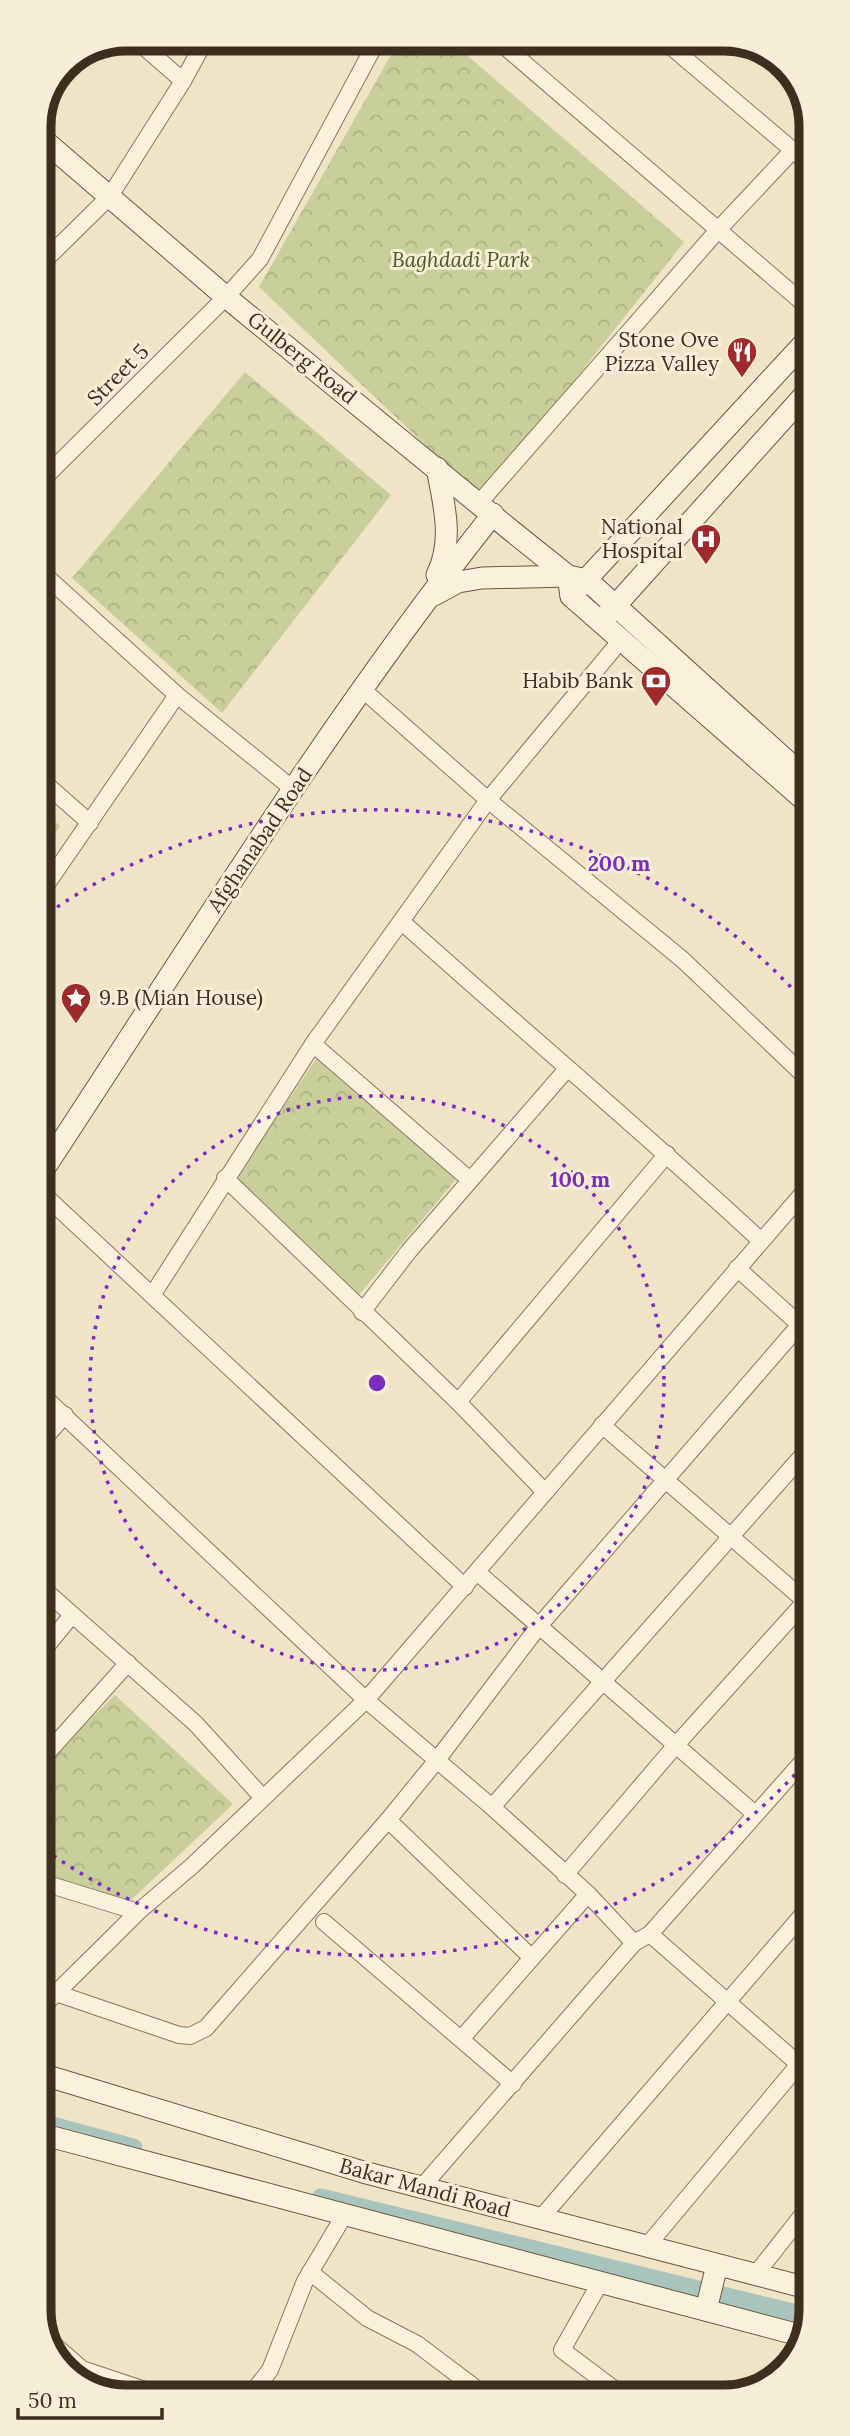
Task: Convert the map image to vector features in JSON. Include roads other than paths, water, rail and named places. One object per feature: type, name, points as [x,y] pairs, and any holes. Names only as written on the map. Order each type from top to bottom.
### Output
[{"type":"main road","name":"Gulberg Road","points":[[51,146],[226,297],[486,508],[799,773]]},
{"type":"main road","points":[[426,599],[458,582],[482,578],[576,584],[799,349]]},
{"type":"main road","points":[[608,613],[799,401]]},
{"type":"main road","points":[[426,599],[444,563],[447,546],[437,468]]},
{"type":"main road","name":"Afghanabad Road","points":[[51,1158],[293,789],[486,508]]},
{"type":"main road","name":"Gulberg Road","points":[[608,613],[621,639],[799,795]]},
{"type":"main road","name":"Bakar Mandi Road","points":[[51,2077],[421,2189],[799,2286]]},
{"type":"main road","points":[[51,2137],[795,2334]]},
{"type":"main road","points":[[706,2310],[717,2265]]},
{"type":"street","points":[[150,51],[183,81]]},
{"type":"street","points":[[51,254],[110,196],[199,51]]},
{"type":"street","name":"Street 5","points":[[51,471],[226,297],[260,259],[372,51]]},
{"type":"street","points":[[510,51],[799,300]]},
{"type":"street","points":[[677,51],[799,148]]},
{"type":"street","points":[[486,508],[718,230],[799,152]]},
{"type":"street","points":[[51,581],[177,695],[293,789]]},
{"type":"street","points":[[153,1294],[313,1044],[488,800],[621,639]]},
{"type":"street","points":[[362,690],[488,800],[684,960],[799,1070]]},
{"type":"street","points":[[51,878],[177,695]]},
{"type":"street","points":[[51,788],[90,823]]},
{"type":"street","points":[[402,922],[667,1154],[761,1241]]},
{"type":"street","points":[[313,1044],[470,1180]]},
{"type":"street","points":[[362,1312],[409,1251],[567,1069]]},
{"type":"street","points":[[458,1402],[667,1154]]},
{"type":"street","points":[[225,1178],[458,1402],[545,1492]]},
{"type":"street","points":[[51,1998],[138,1912],[192,1866],[366,1700],[799,1198]]},
{"type":"street","points":[[51,1201],[464,1587]]},
{"type":"street","points":[[737,1268],[799,1318]]},
{"type":"street","points":[[56,1993],[178,2035],[190,2036],[206,2028],[388,1820],[539,1626],[799,1333]]},
{"type":"street","points":[[51,1403],[366,1700],[492,1807],[588,1894],[634,1943]]},
{"type":"street","points":[[51,1431],[65,1415]]},
{"type":"street","points":[[602,1425],[799,1593]]},
{"type":"street","points":[[492,1807],[799,1459]]},
{"type":"street","points":[[477,1572],[755,1814]]},
{"type":"street","points":[[51,1596],[196,1724],[263,1798]]},
{"type":"street","points":[[565,1875],[676,1745],[799,1612]]},
{"type":"street","points":[[51,1641],[72,1615]]},
{"type":"street","points":[[51,1749],[128,1663]]},
{"type":"street","points":[[421,2189],[634,1943],[650,1934],[799,1765]]},
{"type":"street","points":[[388,1820],[532,1958]]},
{"type":"street","points":[[51,1885],[138,1912]]},
{"type":"street","points":[[462,2038],[588,1894]]},
{"type":"street","points":[[540,2219],[799,1919]]},
{"type":"street","points":[[324,1922],[513,2084]]},
{"type":"street","points":[[650,1934],[799,2064]]},
{"type":"street","points":[[648,2246],[799,2076]]},
{"type":"street","points":[[258,2385],[270,2370],[305,2281],[345,2214]]},
{"type":"street","points":[[756,2274],[799,2219]]},
{"type":"street","points":[[310,2272],[367,2318],[416,2344],[471,2385]]},
{"type":"street","points":[[601,2281],[562,2350],[609,2385]]},
{"type":"street","points":[[65,2354],[82,2369],[130,2385]]},
{"type":"waterway","points":[[51,2126],[133,2148]]},
{"type":"waterway","points":[[321,2198],[799,2314]]},
{"type":"place","name":"Stone Ove Pizza Valley","points":[[742,379]]},
{"type":"place","name":"National Hospital","points":[[706,566]]},
{"type":"place","name":"Habib Bank","points":[[656,708]]},
{"type":"place","name":"9.B (Mian House)","points":[[76,1025]]},
{"type":"park label","name":"Baghdadi Park","points":[[461,260]]}]
